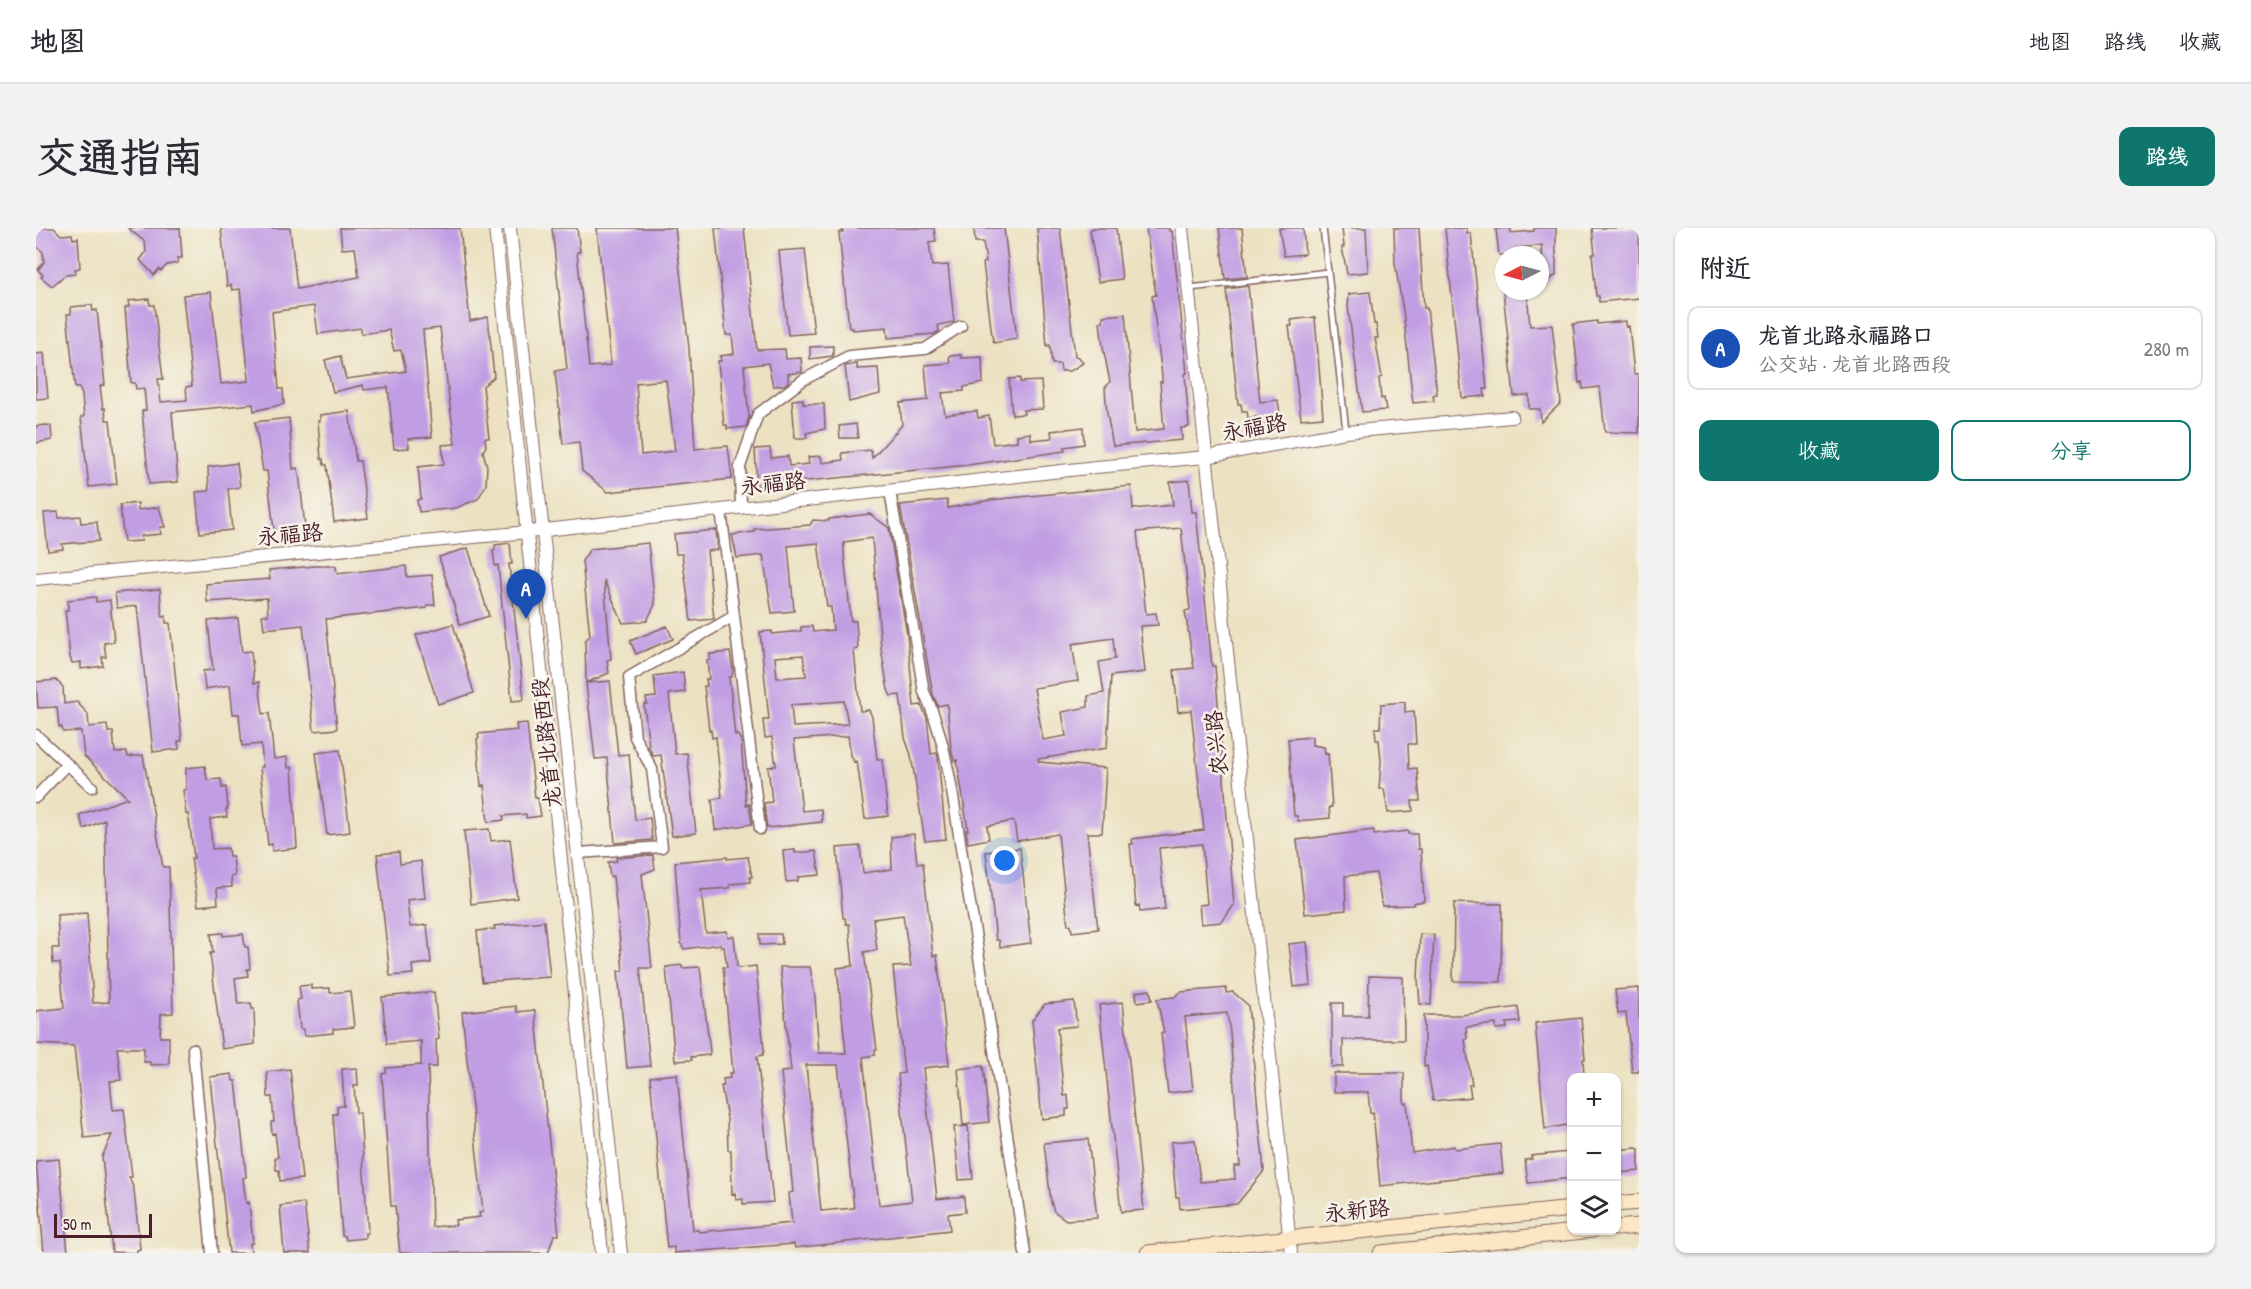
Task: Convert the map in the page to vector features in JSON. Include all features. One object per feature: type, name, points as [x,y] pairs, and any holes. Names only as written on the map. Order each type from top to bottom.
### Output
[{"type":"main road","points":[[1621,1204],[1639,1202]]},
{"type":"main road","name":"永新路","points":[[1148,1253],[1290,1246],[1567,1210]]},
{"type":"main road","points":[[1621,1228],[1639,1226]]},
{"type":"main road","name":"永新路","points":[[1380,1253],[1567,1233]]},
{"type":"street","name":"龙首北路西段","points":[[495,228],[602,1253]]},
{"type":"street","name":"龙首北路西段","points":[[510,228],[621,1253]]},
{"type":"street","name":"农兴路","points":[[1182,228],[1290,1246]]},
{"type":"street","points":[[741,508],[740,466],[758,414],[803,380],[849,356],[925,349],[961,326]]},
{"type":"street","name":"永福路","points":[[36,579],[528,532],[1206,457],[1346,432],[1512,417]]},
{"type":"street","points":[[890,491],[924,692],[936,716],[960,842],[1025,1253]]},
{"type":"street","points":[[722,510],[760,830]]},
{"type":"street","points":[[579,853],[662,847],[652,769],[635,737],[629,677],[734,616]]},
{"type":"street","points":[[36,735],[92,787]]},
{"type":"street","points":[[36,797],[67,764]]},
{"type":"street","points":[[193,1049],[212,1253]]},
{"type":"lane","points":[[1323,228],[1346,432]]},
{"type":"lane","points":[[1188,288],[1328,272]]},
{"type":"building","points":[[36,228],[54,228],[61,235],[72,234],[73,239],[78,238],[80,268],[75,269],[76,274],[65,275],[52,286],[41,277],[43,275],[38,270],[44,262],[43,252],[36,246]]},
{"type":"building","points":[[128,228],[180,228],[182,258],[177,258],[178,263],[167,265],[161,271],[159,269],[154,275],[140,260],[146,252],[145,242]]},
{"type":"building","points":[[221,228],[290,228],[297,289],[359,277],[355,248],[342,249],[340,228],[460,228],[470,321],[488,317],[494,377],[483,386],[489,438],[485,438],[486,446],[483,452],[487,466],[486,485],[478,499],[456,508],[419,512],[417,500],[421,499],[418,467],[444,464],[442,445],[455,444],[440,328],[423,330],[432,437],[408,439],[409,448],[394,449],[388,387],[364,390],[363,385],[333,392],[325,360],[340,356],[346,379],[406,371],[401,350],[394,351],[389,330],[361,334],[361,328],[318,334],[314,306],[272,312],[279,389],[283,389],[284,404],[254,411],[253,404],[172,412],[178,482],[149,484],[142,411],[146,410],[144,388],[136,389],[135,383],[131,383],[125,308],[129,307],[128,301],[149,299],[150,305],[154,305],[163,379],[158,379],[161,402],[187,400],[186,387],[192,386],[183,295],[211,292],[221,384],[249,381],[240,289],[232,290],[231,285],[227,286]]},
{"type":"building","points":[[552,228],[577,228],[580,252],[577,252],[589,367],[611,365],[597,228],[675,228],[689,348],[695,449],[728,446],[732,479],[608,492],[582,471],[579,442],[563,444],[555,371],[567,369]],"holes":[[[666,380],[675,451],[641,455],[636,383]]]},
{"type":"building","points":[[715,228],[744,228],[757,350],[785,349],[786,359],[801,358],[802,372],[788,374],[788,382],[784,385],[773,386],[768,363],[744,366],[749,417],[746,427],[727,429],[727,425],[724,425],[718,361],[721,361],[720,356],[734,354],[732,335],[726,335]]},
{"type":"building","points":[[842,228],[934,228],[936,241],[929,242],[932,266],[948,265],[954,322],[938,325],[939,331],[934,334],[888,338],[887,327],[853,330],[849,328],[839,233],[843,232]]},
{"type":"building","points":[[974,228],[1004,228],[1017,339],[994,343],[983,263],[986,262],[983,242],[975,242]]},
{"type":"building","points":[[1037,228],[1060,228],[1075,356],[1079,357],[1083,363],[1070,371],[1061,371],[1060,364],[1052,364],[1050,345],[1047,346]]},
{"type":"building","points":[[1116,228],[1122,279],[1098,282],[1090,230]]},
{"type":"building","points":[[1146,228],[1169,228],[1169,231],[1172,231],[1187,373],[1185,374],[1189,427],[1181,428],[1182,440],[1113,446],[1105,388],[1110,382],[1100,322],[1103,322],[1103,316],[1125,314],[1135,432],[1164,429],[1160,382],[1162,382],[1162,376],[1152,296],[1156,295]]},
{"type":"building","points":[[1219,228],[1242,228],[1247,277],[1225,279]]},
{"type":"building","points":[[1303,228],[1305,254],[1284,256],[1279,229]]},
{"type":"building","points":[[1342,228],[1366,228],[1368,272],[1347,274],[1342,247],[1344,247]]},
{"type":"building","points":[[1394,228],[1419,228],[1424,308],[1427,308],[1437,394],[1433,395],[1434,401],[1413,403],[1403,310],[1395,264]]},
{"type":"building","points":[[1445,228],[1467,228],[1467,233],[1471,233],[1487,389],[1484,389],[1485,396],[1462,398]]},
{"type":"building","points":[[1534,228],[1556,228],[1556,275],[1549,280],[1549,246],[1498,246],[1496,229],[1511,229],[1511,233],[1534,231]]},
{"type":"building","points":[[1592,228],[1639,228],[1639,298],[1599,302],[1599,296],[1596,296],[1592,254],[1595,254]]},
{"type":"building","points":[[805,249],[814,333],[788,335],[779,251]]},
{"type":"building","points":[[1248,286],[1260,402],[1278,400],[1281,421],[1257,424],[1256,417],[1248,418],[1247,411],[1242,411],[1241,404],[1238,404],[1226,289]]},
{"type":"building","points":[[1370,292],[1378,338],[1375,338],[1382,377],[1379,378],[1381,399],[1384,398],[1386,410],[1362,412],[1348,307],[1349,294]]},
{"type":"building","points":[[1504,300],[1528,300],[1530,326],[1552,325],[1561,403],[1541,422],[1540,409],[1529,409],[1529,395],[1514,396]]},
{"type":"building","points":[[92,305],[93,311],[97,310],[105,385],[100,386],[106,420],[110,420],[117,484],[89,487],[81,417],[84,417],[82,395],[79,388],[75,388],[67,314],[71,314],[71,307]]},
{"type":"building","points":[[1315,317],[1323,417],[1301,419],[1289,326],[1292,326],[1291,320]]},
{"type":"building","points":[[1597,321],[1597,324],[1626,321],[1626,327],[1629,326],[1634,374],[1639,374],[1639,433],[1605,432],[1600,387],[1583,389],[1582,382],[1579,383],[1573,324]]},
{"type":"building","points":[[833,346],[833,356],[810,359],[810,347]]},
{"type":"building","points":[[44,353],[48,398],[36,399],[36,354]]},
{"type":"building","points":[[961,355],[961,358],[982,357],[983,383],[964,387],[964,391],[942,393],[945,415],[977,411],[978,418],[989,416],[993,444],[1017,441],[1017,435],[1030,433],[1031,440],[1052,438],[1051,431],[1083,427],[1084,444],[1064,447],[1065,451],[968,465],[757,486],[755,449],[770,448],[771,458],[788,456],[789,466],[809,464],[808,457],[821,456],[822,463],[843,460],[842,453],[871,450],[872,458],[902,425],[900,403],[928,400],[925,365],[950,363],[949,356]]},
{"type":"building","points":[[857,364],[857,369],[878,368],[880,394],[849,402],[845,366]]},
{"type":"building","points":[[1020,378],[1020,382],[1041,381],[1043,409],[1023,410],[1024,414],[1012,415],[1009,379]]},
{"type":"building","points":[[803,399],[803,404],[824,404],[825,429],[806,433],[807,438],[795,438],[792,400]]},
{"type":"building","points":[[349,411],[356,461],[360,461],[368,518],[334,522],[327,465],[324,465],[321,459],[318,421],[320,421],[320,415]]},
{"type":"building","points":[[289,418],[293,469],[297,468],[299,473],[305,527],[274,530],[267,471],[263,471],[255,422]]},
{"type":"building","points":[[856,424],[858,438],[840,438],[839,426]]},
{"type":"building","points":[[36,426],[51,426],[52,440],[36,443]]},
{"type":"building","points":[[237,463],[240,487],[228,489],[232,530],[200,533],[196,492],[209,491],[208,467]]},
{"type":"building","points":[[1189,480],[1192,512],[1196,512],[1212,666],[1215,666],[1234,905],[1222,922],[1201,924],[1199,905],[1207,904],[1202,844],[1159,848],[1165,909],[1140,912],[1139,905],[1136,906],[1130,844],[1133,844],[1132,839],[1204,830],[1191,710],[1178,712],[1174,670],[1194,668],[1185,611],[1190,610],[1181,528],[1137,532],[1146,614],[1156,613],[1158,625],[1140,626],[1145,672],[1111,676],[1107,748],[1038,759],[1039,762],[1106,768],[1102,833],[1087,833],[1098,929],[1072,932],[1071,925],[1068,925],[1058,834],[1017,841],[1014,821],[987,826],[989,839],[968,843],[957,760],[954,761],[951,748],[947,704],[938,706],[933,695],[900,505],[947,500],[948,508],[990,500],[1131,486],[1133,509],[1173,505],[1170,482]],"holes":[[[1113,638],[1115,659],[1099,662],[1104,693],[1088,696],[1088,707],[1062,712],[1066,736],[1043,740],[1034,688],[1078,681],[1072,644]]]},
{"type":"building","points":[[138,503],[138,510],[159,507],[165,527],[160,527],[161,534],[141,536],[142,541],[124,542],[120,505]]},
{"type":"building","points":[[58,512],[59,518],[80,516],[81,523],[97,522],[99,541],[62,544],[63,549],[48,551],[44,513]]},
{"type":"building","points":[[870,514],[889,528],[907,635],[914,706],[921,705],[927,718],[931,754],[937,753],[946,839],[925,841],[911,755],[905,738],[900,695],[891,696],[888,690],[881,648],[872,538],[844,542],[844,554],[851,621],[856,621],[858,649],[854,650],[860,711],[869,710],[872,717],[877,759],[882,759],[888,816],[865,819],[857,761],[854,762],[851,755],[848,736],[794,740],[802,811],[821,809],[822,822],[767,828],[764,803],[772,802],[768,767],[776,766],[772,737],[765,738],[763,720],[769,720],[760,632],[772,631],[772,634],[801,631],[801,627],[812,626],[813,632],[833,630],[831,607],[827,607],[818,543],[788,546],[794,611],[772,613],[763,555],[737,558],[732,535],[754,532],[754,529],[810,525],[813,520],[829,521],[829,519]],"holes":[[[803,655],[806,676],[777,678],[775,657]],[[844,701],[848,724],[793,727],[791,705]]]},
{"type":"building","points":[[716,530],[718,550],[707,551],[714,619],[691,621],[682,554],[676,554],[674,534]]},
{"type":"building","points":[[510,543],[512,564],[509,564],[524,700],[512,701],[498,565],[495,566],[493,550],[495,550],[495,545]]},
{"type":"building","points":[[648,543],[655,604],[647,621],[623,623],[604,580],[611,659],[607,660],[609,673],[586,683],[585,640],[590,636],[582,561],[590,549]]},
{"type":"building","points":[[468,548],[489,616],[460,625],[439,557]]},
{"type":"building","points":[[336,566],[337,574],[406,566],[407,577],[432,575],[435,605],[427,605],[427,608],[326,619],[337,729],[314,731],[303,625],[264,629],[262,615],[268,615],[267,598],[207,602],[206,584],[270,579],[269,570]]},
{"type":"building","points":[[160,589],[162,617],[166,616],[166,623],[170,623],[182,741],[178,741],[179,749],[153,752],[137,606],[117,608],[115,593]]},
{"type":"building","points":[[96,597],[96,602],[110,600],[114,642],[104,643],[106,657],[102,657],[103,666],[81,669],[81,662],[72,663],[70,657],[65,610],[68,610],[68,600]]},
{"type":"building","points":[[238,618],[242,652],[251,651],[254,683],[259,682],[263,714],[269,713],[274,759],[287,757],[288,768],[292,767],[297,848],[272,851],[272,844],[268,845],[260,767],[263,767],[261,744],[242,746],[239,714],[233,714],[230,685],[205,689],[203,671],[213,670],[208,621]]},
{"type":"building","points":[[453,624],[474,693],[438,704],[416,635]]},
{"type":"building","points":[[667,626],[673,639],[636,654],[630,641]]},
{"type":"building","points":[[730,652],[733,670],[732,677],[729,677],[735,736],[738,735],[741,741],[746,805],[749,804],[752,824],[715,830],[712,800],[722,797],[716,737],[712,738],[711,730],[709,730],[704,686],[707,686],[706,679],[709,679],[707,660],[710,660],[710,654]]},
{"type":"building","points":[[683,672],[685,692],[669,694],[675,754],[687,753],[696,833],[672,836],[661,755],[653,756],[649,747],[644,704],[647,704],[646,698],[656,697],[654,676]]},
{"type":"building","points":[[56,680],[63,687],[64,704],[77,702],[88,714],[89,727],[107,725],[108,732],[113,732],[115,753],[127,752],[128,757],[143,755],[163,867],[169,867],[173,1013],[161,1014],[160,1037],[169,1037],[169,1064],[150,1065],[150,1062],[144,1062],[144,1048],[117,1048],[121,1080],[110,1081],[113,1110],[124,1109],[132,1177],[129,1177],[134,1190],[140,1249],[137,1253],[112,1252],[102,1157],[112,1135],[84,1138],[74,1046],[36,1044],[36,1011],[64,1008],[60,963],[53,963],[52,948],[59,948],[57,915],[87,913],[93,1003],[109,1002],[105,820],[84,829],[79,815],[128,798],[84,756],[81,731],[63,732],[62,727],[59,727],[57,707],[38,708],[36,682]]},
{"type":"building","points":[[610,681],[618,755],[629,754],[635,820],[650,818],[652,840],[615,843],[607,758],[595,759],[586,683]]},
{"type":"building","points":[[1405,702],[1405,712],[1414,711],[1416,744],[1408,744],[1409,769],[1417,768],[1420,801],[1412,801],[1413,811],[1388,813],[1384,789],[1379,789],[1381,761],[1375,728],[1380,728],[1381,704]]},
{"type":"building","points":[[527,723],[535,798],[538,798],[541,816],[526,818],[526,814],[503,816],[504,820],[488,822],[484,785],[481,786],[478,734],[517,730],[516,724]]},
{"type":"building","points":[[1312,737],[1312,745],[1324,747],[1325,754],[1328,753],[1332,807],[1329,807],[1330,818],[1298,821],[1297,816],[1294,816],[1288,739]]},
{"type":"building","points":[[340,750],[350,832],[327,835],[316,753]]},
{"type":"building","points":[[205,766],[207,780],[221,779],[222,788],[226,787],[228,809],[226,809],[227,817],[210,819],[212,849],[228,848],[229,857],[233,857],[235,876],[231,877],[232,887],[217,888],[218,904],[198,906],[191,858],[194,858],[190,827],[183,790],[186,789],[186,768]]},
{"type":"building","points":[[489,829],[491,841],[510,839],[517,898],[471,904],[464,831]]},
{"type":"building","points":[[1374,830],[1374,835],[1408,831],[1408,834],[1417,834],[1418,849],[1421,849],[1424,901],[1413,903],[1413,905],[1382,906],[1376,873],[1345,876],[1346,910],[1305,914],[1297,840]]},
{"type":"building","points":[[914,834],[917,864],[923,863],[933,956],[937,955],[949,1065],[923,1068],[937,1199],[964,1196],[965,1212],[948,1214],[950,1230],[795,1248],[794,1244],[674,1253],[674,1247],[667,1248],[650,1077],[677,1074],[693,1230],[699,1232],[792,1223],[789,1193],[793,1192],[781,1072],[791,1071],[780,967],[810,967],[815,997],[819,1053],[846,1053],[837,968],[853,966],[849,924],[846,924],[843,918],[837,848],[860,846],[863,873],[892,869],[891,837]],"holes":[[[903,915],[911,966],[893,967],[904,1073],[898,1074],[912,1201],[879,1205],[863,1057],[875,1055],[875,1050],[877,1050],[864,952],[877,950],[873,919]],[[806,1065],[838,1065],[854,1208],[821,1211]]]},
{"type":"building","points":[[1020,848],[1031,943],[1000,947],[999,940],[996,940],[986,852]]},
{"type":"building","points":[[795,850],[795,853],[816,851],[820,875],[798,877],[798,881],[786,882],[783,851]]},
{"type":"building","points":[[399,852],[400,864],[421,861],[425,898],[407,900],[410,927],[427,925],[431,963],[412,965],[413,974],[390,976],[377,854]]},
{"type":"building","points":[[653,855],[655,869],[642,874],[652,968],[640,968],[650,1066],[627,1068],[618,971],[623,971],[613,876],[610,877],[608,862],[617,861],[616,858]]},
{"type":"building","points":[[727,857],[727,859],[748,857],[752,877],[750,877],[750,882],[730,884],[730,888],[701,890],[706,933],[727,931],[728,937],[734,936],[737,966],[739,968],[756,966],[764,1050],[763,1055],[757,1056],[773,1202],[743,1204],[743,1199],[736,1200],[735,1193],[732,1194],[731,1150],[728,1150],[727,1118],[721,1086],[724,1086],[723,1079],[730,1078],[729,1073],[733,1073],[723,967],[727,967],[724,947],[721,947],[721,944],[684,949],[681,944],[675,862]]},
{"type":"building","points":[[1454,903],[1502,904],[1501,982],[1453,981]]},
{"type":"building","points":[[544,921],[550,977],[482,982],[477,931],[495,929],[494,926]]},
{"type":"building","points":[[223,933],[223,936],[243,934],[245,947],[248,947],[250,969],[247,969],[248,976],[235,978],[238,1004],[251,1003],[254,1009],[255,1044],[222,1049],[210,953],[213,953],[211,934]]},
{"type":"building","points":[[759,934],[781,934],[782,944],[760,945]]},
{"type":"building","points":[[1420,934],[1434,935],[1431,1005],[1420,1004],[1418,979]]},
{"type":"building","points":[[1307,942],[1311,985],[1294,987],[1289,944]]},
{"type":"building","points":[[682,965],[682,968],[700,967],[710,1052],[709,1055],[691,1057],[692,1060],[675,1061],[666,967]]},
{"type":"building","points":[[1369,976],[1403,977],[1404,1040],[1343,1040],[1343,1067],[1332,1067],[1332,1003],[1343,1003],[1343,1016],[1368,1016]]},
{"type":"building","points":[[311,985],[311,989],[330,988],[330,993],[350,991],[354,1027],[333,1029],[333,1033],[304,1036],[303,1029],[300,1029],[297,1000],[301,999],[299,986]]},
{"type":"building","points":[[1226,988],[1226,993],[1233,992],[1248,1005],[1264,1171],[1237,1204],[1180,1209],[1179,1197],[1176,1197],[1171,1142],[1195,1140],[1200,1182],[1235,1179],[1234,1166],[1240,1166],[1230,1033],[1227,1013],[1185,1017],[1193,1090],[1168,1093],[1161,1033],[1164,1033],[1157,999],[1174,997],[1181,992]]},
{"type":"building","points":[[1639,988],[1639,1072],[1632,1072],[1626,1013],[1618,1014],[1615,990]]},
{"type":"building","points":[[1150,990],[1152,1000],[1137,1002],[1136,992]]},
{"type":"building","points":[[434,992],[439,1039],[436,1040],[437,1067],[428,1067],[432,1227],[456,1225],[455,1220],[480,1217],[479,1213],[483,1212],[462,1012],[516,1006],[517,1012],[535,1010],[559,1235],[554,1235],[548,1253],[400,1253],[395,1206],[391,1206],[382,1074],[386,1073],[386,1068],[421,1065],[421,1041],[387,1044],[382,997]]},
{"type":"building","points":[[1074,1001],[1077,1026],[1057,1028],[1064,1096],[1068,1095],[1069,1109],[1066,1109],[1066,1116],[1042,1119],[1032,1020],[1045,1004]]},
{"type":"building","points":[[1123,1002],[1144,1210],[1121,1212],[1099,1005]]},
{"type":"building","points":[[1518,1007],[1520,1022],[1506,1023],[1507,1028],[1496,1029],[1496,1024],[1466,1027],[1467,1039],[1465,1040],[1472,1085],[1469,1085],[1471,1097],[1433,1101],[1427,1066],[1424,1067],[1424,1015],[1462,1015]]},
{"type":"building","points":[[1581,1018],[1585,1059],[1583,1059],[1584,1073],[1567,1073],[1567,1125],[1545,1129],[1535,1023]]},
{"type":"building","points":[[983,1066],[989,1122],[963,1125],[958,1069]]},
{"type":"building","points":[[357,1068],[358,1086],[354,1086],[356,1113],[360,1113],[368,1233],[365,1233],[365,1238],[346,1240],[345,1236],[342,1236],[333,1114],[337,1114],[337,1106],[344,1106],[342,1069]]},
{"type":"building","points":[[290,1069],[302,1179],[280,1181],[279,1170],[276,1170],[275,1158],[278,1157],[275,1133],[272,1134],[271,1122],[274,1122],[272,1097],[268,1097],[267,1072]]},
{"type":"building","points":[[1334,1073],[1404,1073],[1404,1103],[1407,1103],[1412,1153],[1454,1146],[1455,1149],[1500,1144],[1503,1173],[1380,1186],[1373,1112],[1370,1113],[1368,1092],[1334,1092]]},
{"type":"building","points":[[232,1074],[233,1081],[236,1081],[245,1163],[246,1177],[243,1178],[246,1203],[249,1202],[253,1243],[250,1243],[251,1253],[229,1253],[212,1098],[210,1077]]},
{"type":"building","points":[[968,1126],[973,1179],[959,1180],[954,1127]]},
{"type":"building","points":[[1088,1139],[1097,1218],[1066,1220],[1054,1211],[1051,1202],[1044,1143]]},
{"type":"building","points":[[1639,1149],[1639,1171],[1621,1173],[1621,1150]]},
{"type":"building","points":[[1567,1152],[1567,1179],[1528,1183],[1525,1160],[1532,1159],[1531,1156]]},
{"type":"building","points":[[59,1159],[68,1253],[44,1253],[36,1161]]},
{"type":"building","points":[[304,1203],[310,1253],[284,1253],[280,1206]]},
{"type":"place","name":"龙首北路永福路口","points":[[526,619]]}]
